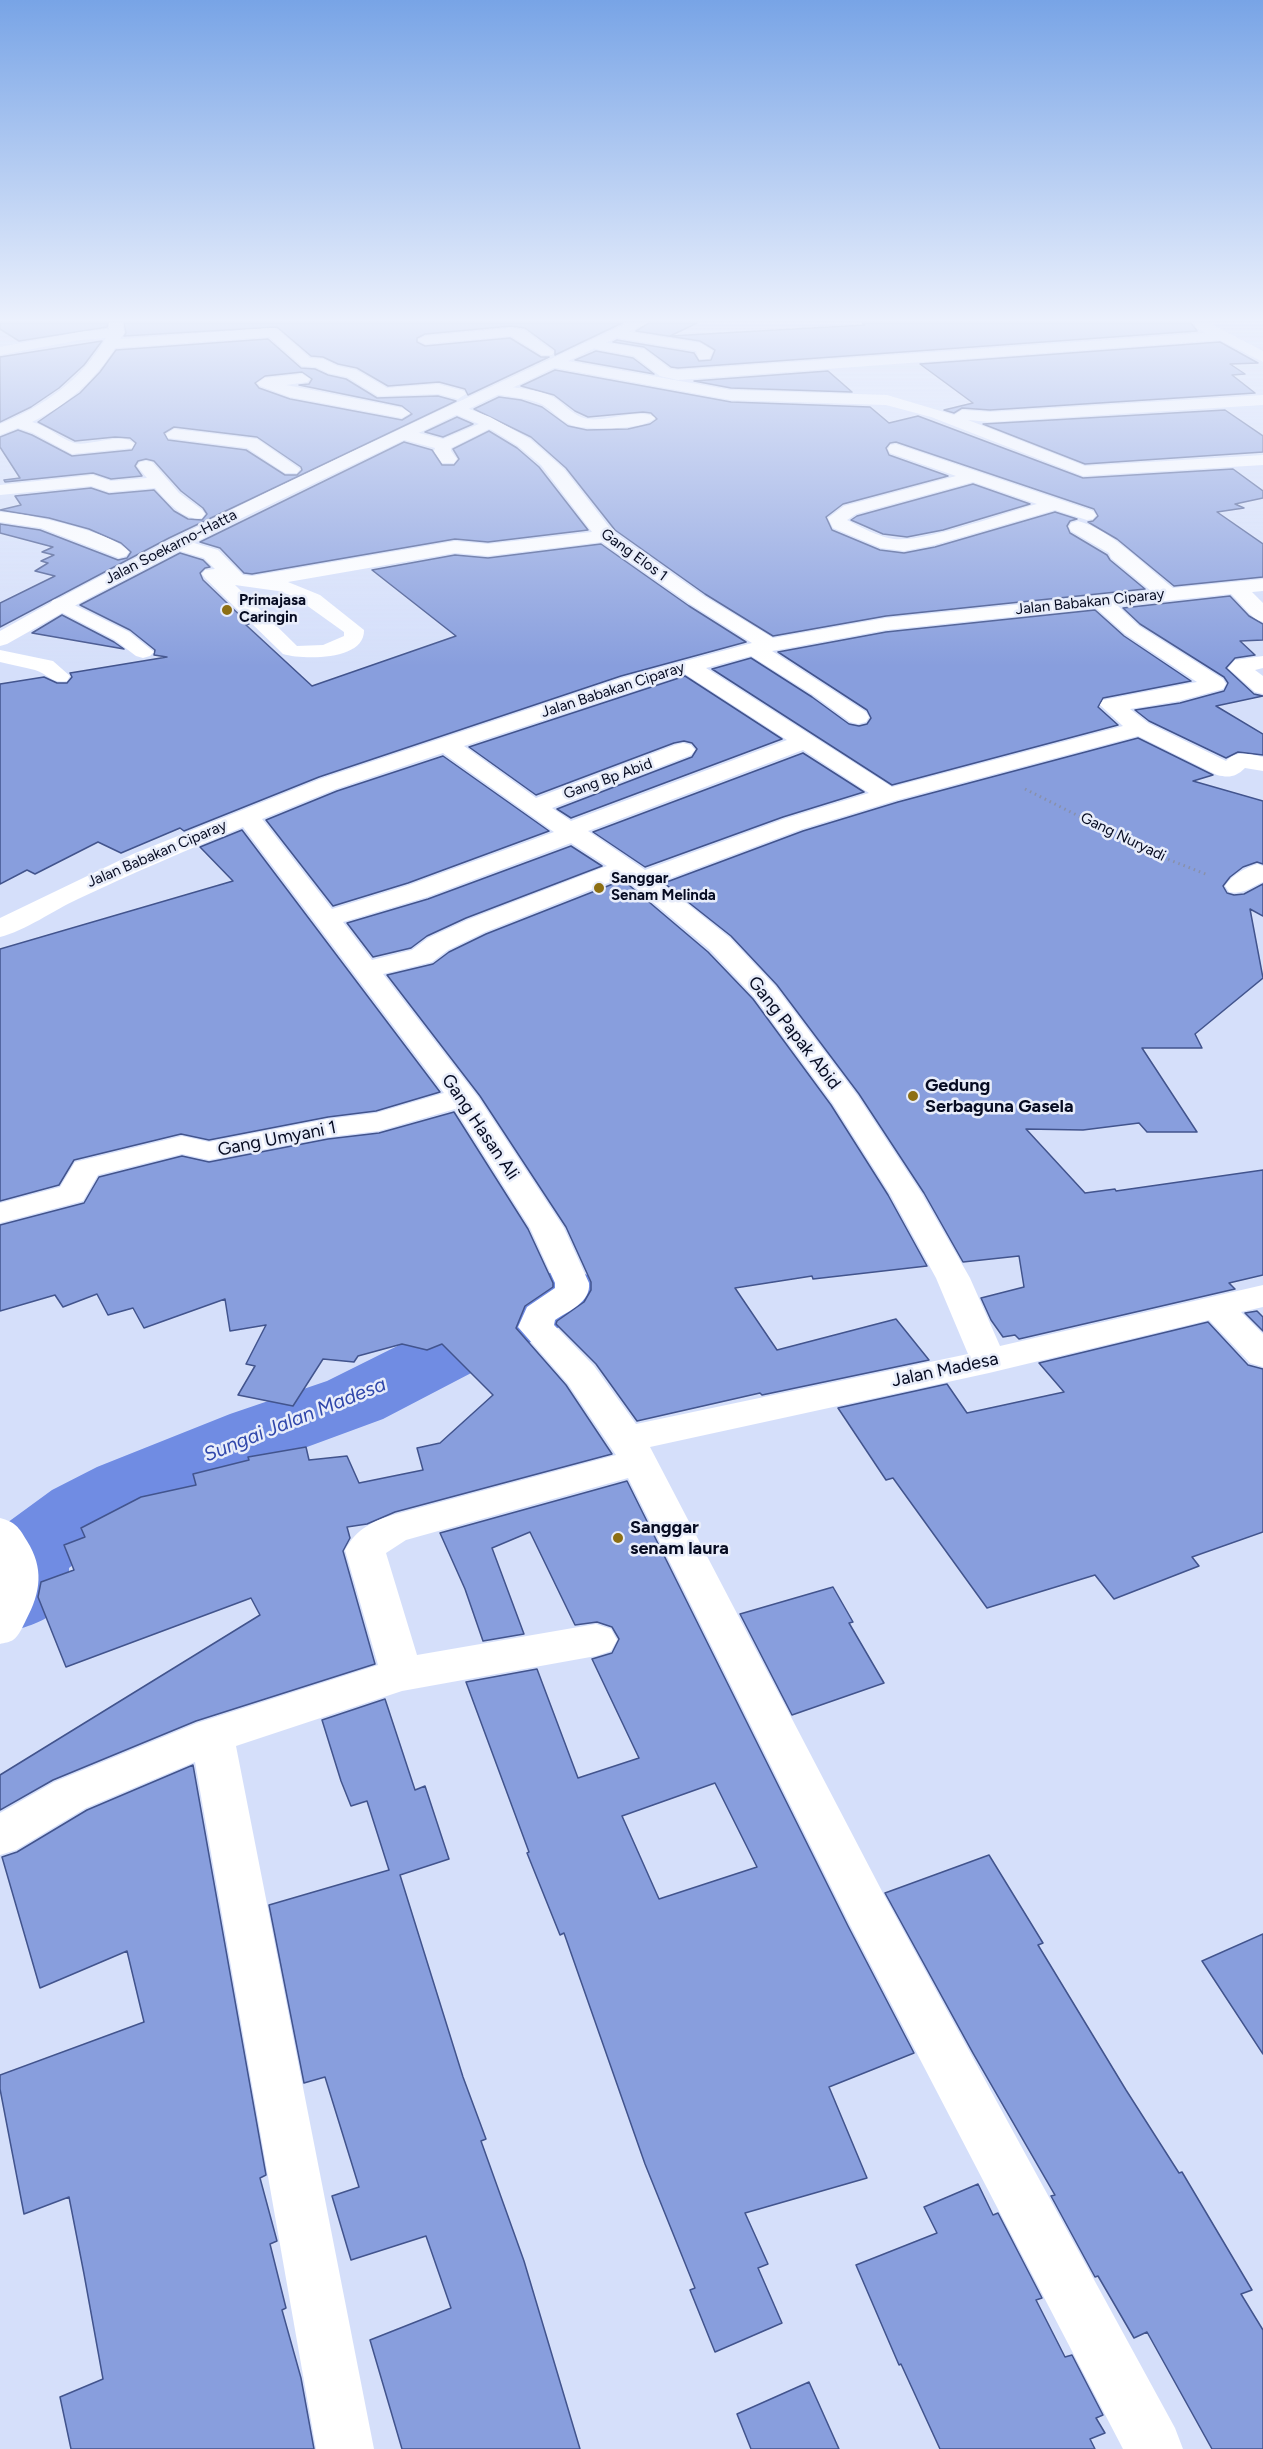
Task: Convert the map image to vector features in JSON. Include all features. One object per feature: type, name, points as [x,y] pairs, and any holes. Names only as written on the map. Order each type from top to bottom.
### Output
[{"type":"main road","points":[[53,437],[72,449],[124,441],[173,497],[207,509]]},
{"type":"main road","points":[[202,437],[251,443],[291,470]]},
{"type":"main road","name":"Jalan Soekarno-Hatta","points":[[177,523],[362,437]]},
{"type":"main road","name":"Jalan Soekarno-Hatta","points":[[0,640],[60,604],[171,547],[304,480],[396,437]]},
{"type":"main road","points":[[411,437],[446,452],[468,437]]},
{"type":"main road","points":[[499,437],[522,450]]},
{"type":"main road","name":"Gang Elos 1","points":[[514,437],[540,454],[559,473],[596,526],[606,536],[762,647],[796,677],[824,691],[858,717]]},
{"type":"main road","points":[[997,437],[1083,471]]},
{"type":"main road","points":[[896,449],[1055,504],[1083,521],[1120,552],[1118,554],[1168,594]]},
{"type":"main road","points":[[1015,490],[1083,471],[1263,459]]},
{"type":"main road","points":[[974,476],[850,510],[837,518],[840,524],[888,544],[904,544],[927,542],[1055,504]]},
{"type":"main road","points":[[0,490],[93,480],[109,487],[159,482]]},
{"type":"main road","points":[[0,517],[27,519],[87,537],[119,552]]},
{"type":"main road","points":[[171,547],[211,554],[237,579],[249,582],[455,547],[488,550],[606,536]]},
{"type":"main road","name":"Jalan Soekarno-Hatta","points":[[99,563],[139,543]]},
{"type":"main road","points":[[171,547],[225,585],[290,650],[299,653],[344,646],[354,638],[354,630],[292,587],[276,584],[225,585]]},
{"type":"main road","name":"Jalan Babakan Ciparay","points":[[0,929],[86,885],[328,784],[630,683],[688,666],[762,647],[896,623],[1263,585]]},
{"type":"main road","points":[[1234,587],[1250,600],[1263,616]]},
{"type":"main road","points":[[1100,601],[1135,632],[1215,684],[1190,692],[1111,705],[1140,728],[1225,770],[1230,770],[1240,760],[1263,764]]},
{"type":"main road","points":[[60,604],[122,636],[143,652]]},
{"type":"main road","points":[[0,656],[45,666],[59,676]]},
{"type":"main road","points":[[1263,662],[1243,665],[1239,668],[1263,687]]},
{"type":"main road","points":[[688,666],[888,795]]},
{"type":"main road","points":[[365,970],[422,956],[438,944],[476,926],[634,873],[888,795],[1140,728]]},
{"type":"main road","points":[[326,919],[418,891],[803,742]]},
{"type":"main road","name":"Gang Papak Abid","points":[[446,744],[533,807],[634,873],[720,944],[765,992],[846,1101],[906,1194],[953,1278],[989,1361]]},
{"type":"main road","name":"Gang Bp Abid","points":[[533,807],[683,750]]},
{"type":"main road","name":"Gang Hasan Ali","points":[[247,816],[463,1097],[547,1228],[573,1283],[573,1292],[539,1315],[536,1327],[580,1375],[633,1450]]},
{"type":"main road","points":[[1238,886],[1258,872],[1263,874]]},
{"type":"main road","name":"Gang Umyani 1","points":[[0,1213],[72,1194],[86,1170],[183,1145],[209,1152],[328,1128],[379,1122],[463,1097]]},
{"type":"main road","name":"Jalan Madesa","points":[[402,1674],[365,1550],[372,1540],[382,1533],[633,1450],[989,1361],[1263,1296]]},
{"type":"main road","points":[[1217,1308],[1263,1355]]},
{"type":"main road","points":[[633,1450],[867,1910],[1154,2449]]},
{"type":"main road","points":[[0,1533],[18,1558],[20,1582],[14,1602],[0,1628]]},
{"type":"main road","points":[[0,1836],[70,1795],[212,1736],[402,1674],[596,1640]]},
{"type":"main road","points":[[212,1736],[345,2449]]},
{"type":"path","name":"Gang Nuryadi","points":[[984,769],[1152,853],[1238,886]]},
{"type":"building","points":[[0,437],[36,437],[72,456],[132,450],[136,443],[130,438],[119,437],[166,437],[168,440],[246,450],[285,475],[297,475],[302,470],[301,467],[257,437],[380,437],[169,538],[0,627],[0,603],[55,576],[35,571],[48,563],[41,561],[54,555],[42,552],[53,547],[0,533],[0,524],[40,530],[118,560],[127,558],[131,552],[121,543],[89,529],[49,518],[0,510],[21,505],[15,496],[91,488],[109,494],[154,490],[174,511],[188,519],[202,520],[207,514],[203,508],[181,491],[154,461],[146,459],[138,461],[135,466],[142,476],[111,479],[93,473],[5,482],[4,480],[20,478],[0,447]]},
{"type":"building","points":[[68,437],[112,437],[75,441]]},
{"type":"building","points":[[476,437],[499,437],[517,448],[539,467],[588,530],[488,542],[455,539],[252,574],[244,573],[220,548],[200,542],[404,442],[432,450],[442,465],[454,465],[459,459],[453,449]]},
{"type":"building","points":[[531,437],[975,437],[1083,478],[1233,469],[1263,491],[1263,498],[1235,504],[1244,508],[1217,512],[1263,544],[1263,577],[1174,586],[1117,539],[1088,522],[1098,516],[1094,509],[896,442],[890,443],[886,448],[889,455],[948,476],[843,504],[826,517],[832,530],[880,550],[904,553],[935,547],[1055,512],[1077,519],[1070,521],[1067,526],[1070,533],[1107,555],[1145,589],[886,616],[773,636],[705,594],[615,530],[566,468]]},
{"type":"building","points":[[1017,437],[1263,437],[1263,452],[1085,464]]},
{"type":"building","points":[[973,484],[1030,504],[943,530],[907,537],[883,534],[851,520],[857,516]]},
{"type":"building","points":[[601,544],[689,606],[746,642],[621,676],[319,777],[184,831],[180,828],[121,853],[98,842],[35,874],[27,870],[0,884],[0,684],[44,677],[57,683],[67,683],[72,677],[70,673],[167,657],[154,655],[155,650],[130,630],[80,605],[180,553],[203,560],[210,567],[200,573],[203,580],[249,624],[246,625],[312,686],[456,636],[372,570],[455,555],[488,558]]},
{"type":"building","points":[[1230,596],[1249,616],[1263,624],[1263,640],[1240,641],[1255,655],[1235,658],[1226,668],[1254,694],[1263,696],[1216,706],[1263,734],[1263,755],[1238,752],[1226,758],[1149,721],[1135,710],[1180,703],[1224,691],[1228,683],[1224,677],[1140,624],[1123,608]]},
{"type":"building","points":[[1095,610],[1124,636],[1191,681],[1103,698],[1098,707],[1118,725],[892,785],[712,669],[751,658],[849,724],[859,726],[867,724],[871,718],[867,710],[778,652],[886,632]]},
{"type":"building","points":[[62,615],[114,642],[124,649],[32,633]]},
{"type":"building","points":[[685,676],[782,739],[571,818],[557,809],[692,757],[697,749],[692,743],[684,741],[674,743],[536,795],[469,747]]},
{"type":"building","points":[[1138,738],[1213,775],[1193,781],[1263,801],[1263,864],[1257,862],[1243,867],[1223,886],[1227,893],[1234,895],[1244,894],[1263,884],[1263,916],[1250,909],[1263,978],[1195,1034],[1202,1048],[1142,1048],[1197,1132],[1147,1132],[1139,1123],[1083,1130],[1026,1129],[1085,1193],[1115,1189],[1116,1191],[1263,1170],[1263,1275],[1229,1283],[1235,1289],[1019,1339],[1015,1335],[1003,1337],[991,1320],[981,1298],[1024,1287],[1019,1256],[963,1262],[924,1193],[859,1094],[777,985],[731,936],[664,883],[803,831],[898,802]]},
{"type":"building","points":[[803,753],[864,792],[783,817],[645,867],[593,832]]},
{"type":"building","points":[[443,756],[549,831],[408,883],[333,906],[266,820],[337,791]]},
{"type":"building","points":[[242,830],[440,1092],[376,1111],[328,1117],[209,1140],[181,1134],[74,1160],[59,1185],[0,1201],[0,949],[233,881],[200,847]]},
{"type":"building","points":[[571,846],[602,866],[466,918],[427,936],[411,948],[373,957],[347,923],[428,899]]},
{"type":"building","points":[[623,880],[708,952],[753,999],[831,1105],[888,1195],[927,1266],[813,1279],[812,1276],[735,1288],[777,1350],[896,1319],[929,1360],[762,1395],[760,1393],[637,1421],[596,1364],[556,1324],[584,1302],[591,1290],[591,1282],[566,1227],[480,1096],[387,975],[433,964],[449,952],[486,934]]},
{"type":"building","points":[[454,1112],[528,1229],[553,1283],[553,1287],[525,1306],[516,1328],[566,1385],[612,1454],[395,1512],[367,1524],[347,1527],[350,1538],[343,1551],[375,1664],[196,1721],[53,1780],[0,1810],[0,1775],[260,1615],[251,1598],[66,1667],[38,1597],[41,1582],[74,1570],[64,1545],[85,1537],[81,1528],[141,1497],[196,1485],[193,1474],[249,1460],[248,1457],[306,1447],[309,1460],[347,1456],[359,1483],[423,1470],[417,1448],[440,1443],[493,1395],[442,1344],[427,1350],[402,1344],[358,1356],[354,1362],[323,1359],[293,1406],[238,1395],[255,1366],[246,1364],[266,1325],[230,1331],[225,1299],[144,1328],[133,1308],[108,1315],[97,1294],[63,1307],[55,1295],[0,1311],[0,1225],[84,1203],[99,1177],[182,1156],[209,1162],[328,1139],[379,1133]]},
{"type":"building","points":[[1257,1311],[1263,1317],[1263,1331],[1245,1313]]},
{"type":"building","points":[[1208,1322],[1248,1365],[1263,1369],[1263,1532],[1192,1557],[1199,1566],[1114,1599],[1095,1575],[987,1608],[893,1478],[886,1480],[838,1408],[947,1384],[967,1413],[1064,1392],[1039,1363]]},
{"type":"building","points":[[627,1481],[848,1926],[914,2053],[829,2087],[867,2178],[745,2213],[768,2264],[758,2268],[782,2323],[715,2352],[690,2290],[695,2288],[645,2164],[564,1933],[560,1935],[527,1853],[529,1852],[466,1682],[537,1669],[578,1778],[639,1758],[592,1659],[612,1653],[619,1639],[612,1627],[597,1622],[575,1625],[530,1532],[492,1548],[524,1634],[483,1641],[465,1589],[440,1533]],"holes":[[[715,1783],[757,1867],[659,1899],[622,1816]]]},
{"type":"building","points":[[833,1587],[853,1622],[849,1623],[884,1683],[792,1715],[740,1614]]},
{"type":"building","points":[[385,1699],[415,1790],[425,1786],[449,1859],[400,1875],[463,2077],[486,2139],[481,2141],[524,2261],[580,2449],[402,2449],[370,2340],[451,2308],[426,2236],[351,2260],[332,2196],[359,2187],[325,2077],[304,2083],[269,1905],[389,1870],[367,1801],[351,1806],[322,1720]]},
{"type":"building","points":[[193,1765],[266,2175],[260,2178],[277,2241],[270,2244],[286,2308],[282,2310],[301,2378],[314,2449],[71,2449],[60,2397],[103,2379],[84,2274],[69,2197],[24,2214],[0,2089],[0,2075],[144,2022],[127,1951],[40,1988],[2,1857],[17,1852],[87,1810]]},
{"type":"building","points":[[989,1855],[1043,1943],[1038,1945],[1126,2090],[1179,2173],[1182,2172],[1252,2290],[1241,2294],[1263,2330],[1263,2449],[1212,2449],[1147,2332],[1134,2338],[1098,2276],[1095,2277],[1051,2196],[1055,2195],[973,2053],[885,1893]]},
{"type":"building","points":[[1263,1934],[1263,2054],[1202,1961]]},
{"type":"building","points":[[978,2184],[993,2215],[998,2213],[1042,2298],[1036,2300],[1065,2357],[1072,2355],[1103,2415],[1096,2418],[1105,2433],[1090,2439],[1095,2449],[940,2449],[901,2364],[899,2365],[856,2265],[937,2233],[924,2207]]},
{"type":"building","points":[[809,2382],[839,2449],[751,2449],[737,2414]]},
{"type":"waterway","name":"Sungai Jalan Madesa","points":[[0,1601],[25,1589],[25,1560],[28,1553],[82,1512],[127,1488],[259,1434],[355,1400],[565,1293]]},
{"type":"place","name":"Primajasa Caringin","points":[[227,610]]},
{"type":"place","name":"Sanggar Senam Melinda","points":[[599,888]]},
{"type":"place","name":"Gedung Serbaguna Gasela","points":[[913,1096]]},
{"type":"place","name":"Sanggar senam laura","points":[[618,1538]]}]
